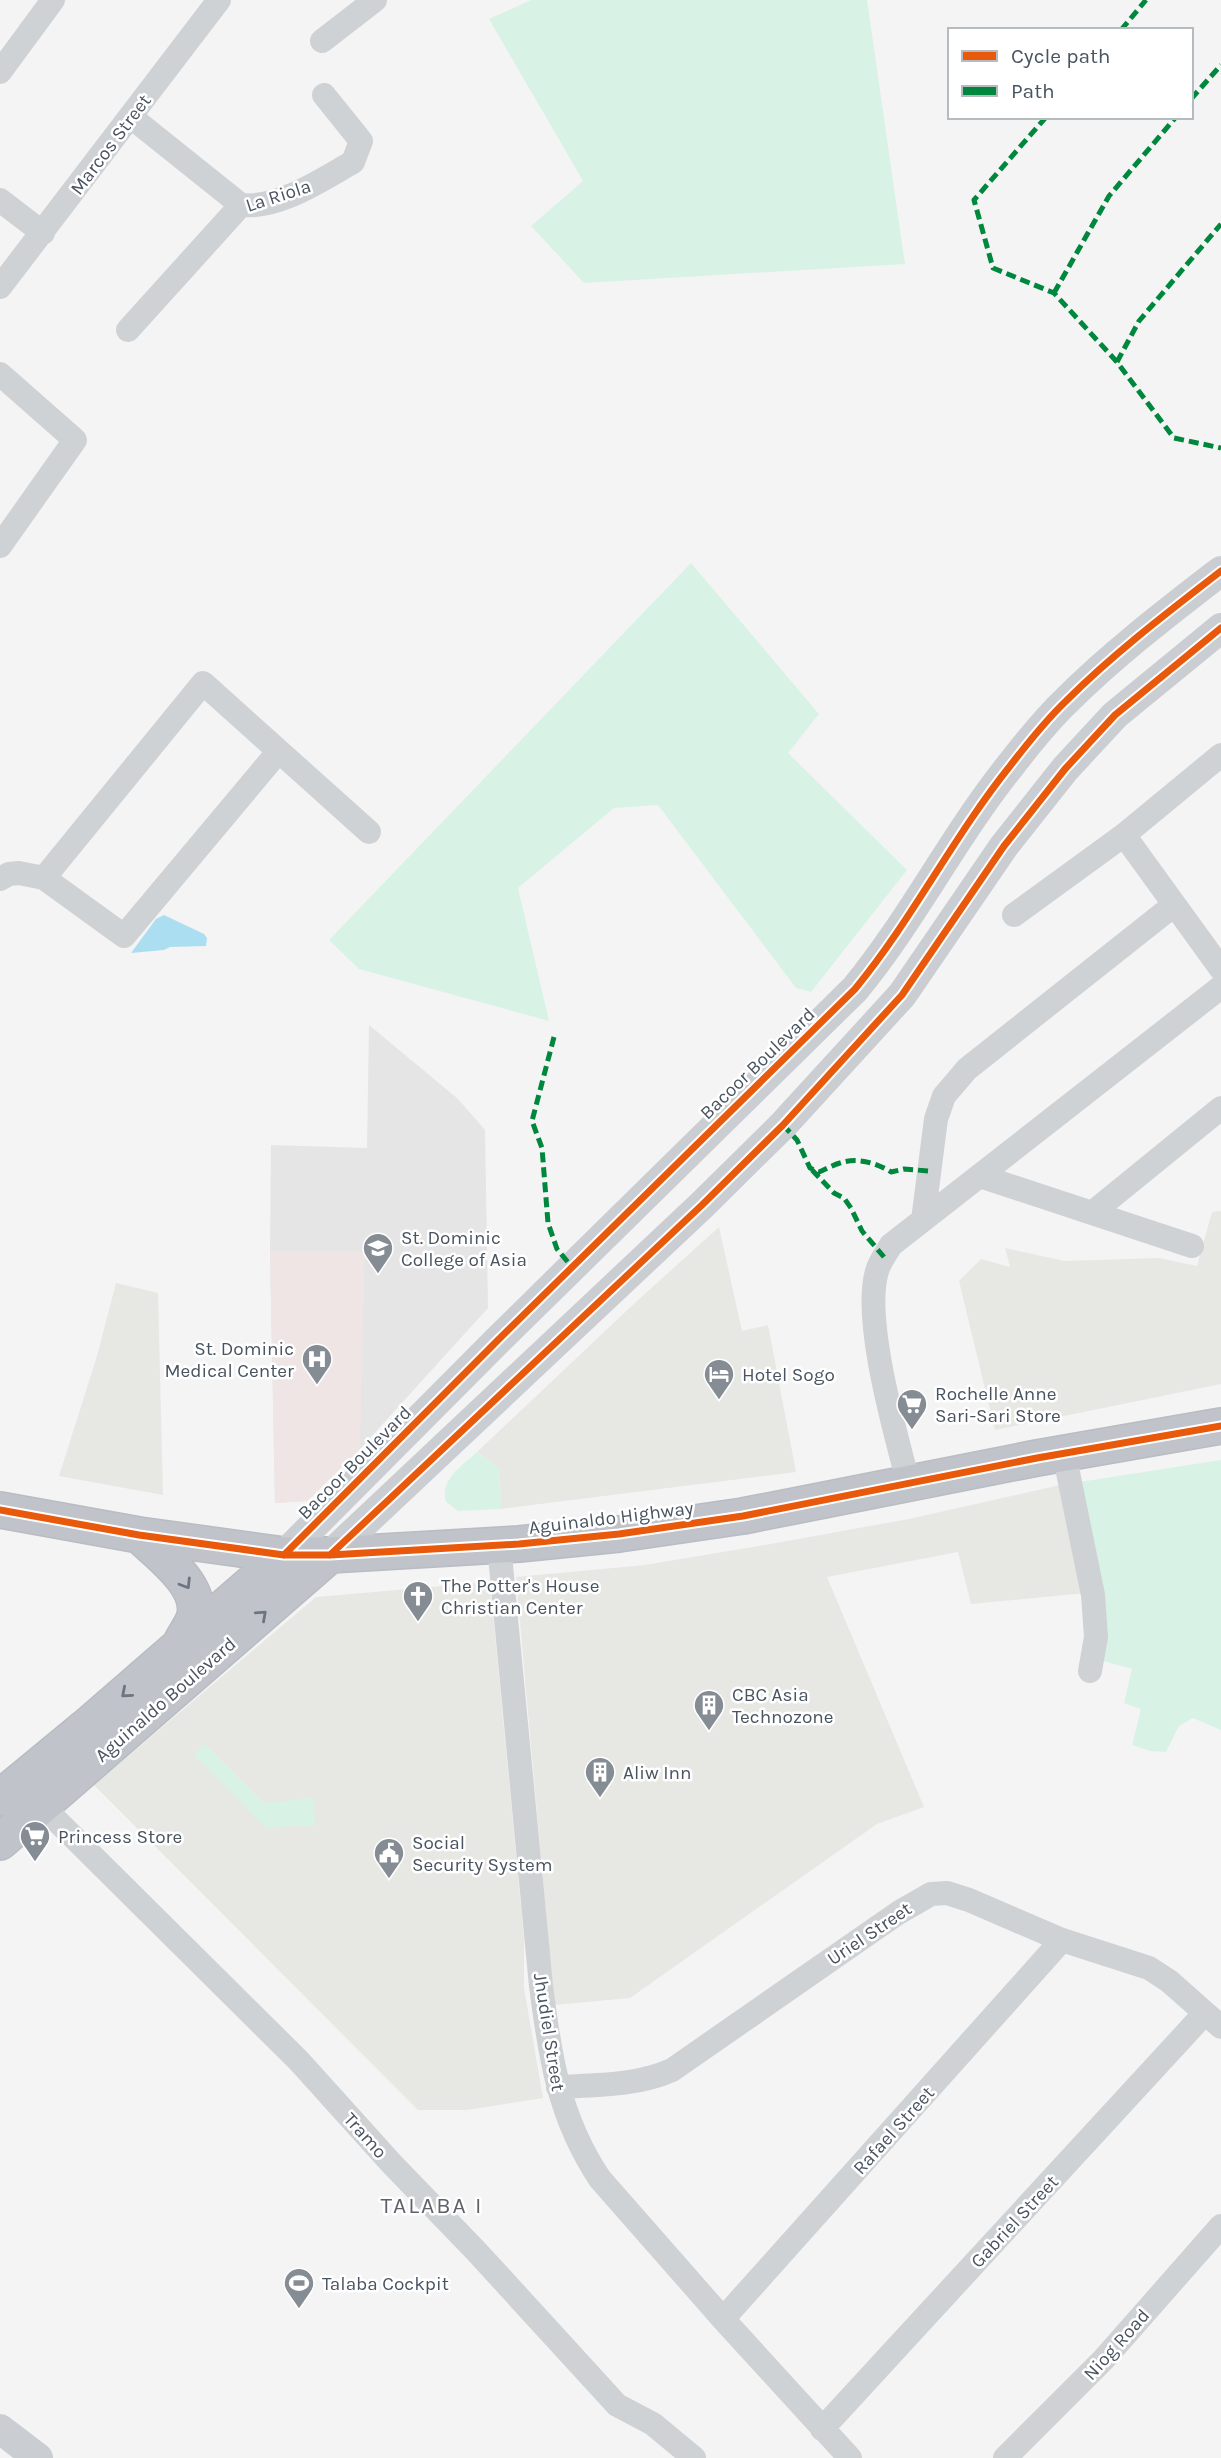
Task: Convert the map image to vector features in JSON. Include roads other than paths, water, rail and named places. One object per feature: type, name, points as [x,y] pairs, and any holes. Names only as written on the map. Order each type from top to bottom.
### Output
[{"type":"highway","name":"Aguinaldo Highway","points":[[0,1510],[139,1535],[284,1555],[330,1555],[499,1545],[672,1527],[798,1507],[1064,1453],[1221,1426]]},
{"type":"highway","points":[[139,1535],[176,1569],[195,1601],[194,1619],[178,1648]]},
{"type":"highway","name":"Aguinaldo Boulevard","points":[[0,1798],[284,1555]]},
{"type":"highway","name":"Aguinaldo Boulevard","points":[[0,1842],[330,1555]]},
{"type":"main road","name":"Bacoor Boulevard","points":[[284,1555],[817,1028],[873,968],[960,834],[1008,768],[1056,711],[1163,617],[1221,571]]},
{"type":"main road","points":[[330,1555],[755,1152],[896,1002],[1004,846],[1065,769],[1115,715],[1221,628]]},
{"type":"main road","points":[[722,1120],[755,1152]]},
{"type":"main road","points":[[0,2429],[38,2458]]},
{"type":"street","points":[[0,72],[53,0]]},
{"type":"street","name":"Marcos Street","points":[[0,287],[219,0]]},
{"type":"street","points":[[322,41],[375,0]]},
{"type":"street","name":"La Riola","points":[[128,330],[241,205],[253,206],[301,192],[354,162],[361,141],[324,95]]},
{"type":"street","points":[[131,117],[241,205]]},
{"type":"street","points":[[0,200],[43,233]]},
{"type":"street","points":[[0,374],[75,440],[3,534]]},
{"type":"street","points":[[44,878],[203,683],[369,832]]},
{"type":"street","points":[[0,879],[19,873],[44,878],[124,936],[278,752]]},
{"type":"street","points":[[1014,915],[1124,835],[1221,755]]},
{"type":"street","points":[[1124,835],[1221,969]]},
{"type":"street","points":[[923,1220],[936,1119],[951,1086],[967,1069],[1174,905]]},
{"type":"street","points":[[909,1485],[878,1352],[874,1296],[878,1269],[891,1245],[1221,987]]},
{"type":"street","points":[[1092,1213],[1221,1108]]},
{"type":"street","points":[[980,1176],[1192,1246]]},
{"type":"street","points":[[1064,1453],[1093,1595],[1096,1637],[1090,1671]]},
{"type":"street","name":"Jhudiel Street","points":[[499,1545],[548,2044],[573,2133],[600,2179],[850,2458]]},
{"type":"street","name":"Tramo","points":[[42,1806],[299,2061],[617,2405],[653,2424],[694,2458]]},
{"type":"street","name":"Uriel Street","points":[[558,2087],[638,2081],[672,2070],[898,1913],[931,1894],[947,1893],[969,1900],[1062,1940],[1149,1968],[1170,1981],[1213,2020]]},
{"type":"street","name":"Rafael Street","points":[[723,2319],[1062,1940]]},
{"type":"street","name":"Gabriel Street","points":[[822,2429],[1213,2020]]},
{"type":"street","name":"Niog Road","points":[[1005,2458],[1104,2359],[1221,2226]]},
{"type":"water","points":[[164,915],[204,934],[207,938],[206,946],[170,947],[131,953],[156,919]]},
{"type":"place","name":"St. Dominic College of Asia","points":[[378,1275]]},
{"type":"place","name":"St. Dominic Medical Center","points":[[317,1386]]},
{"type":"place","name":"Hotel Sogo","points":[[719,1401]]},
{"type":"place","name":"Rochelle Anne Sari-Sari Store","points":[[912,1431]]},
{"type":"place","name":"The Potter's House Christian Center","points":[[418,1623]]},
{"type":"place","name":"CBC Asia Technozone","points":[[709,1732]]},
{"type":"place","name":"Aliw Inn","points":[[600,1799]]},
{"type":"place","name":"Princess Store","points":[[35,1863]]},
{"type":"place","name":"Social Security System","points":[[389,1880]]},
{"type":"place","name":"Talaba Cockpit","points":[[299,2310]]},
{"type":"district","name":"TALABA I","points":[[432,2205]]}]
